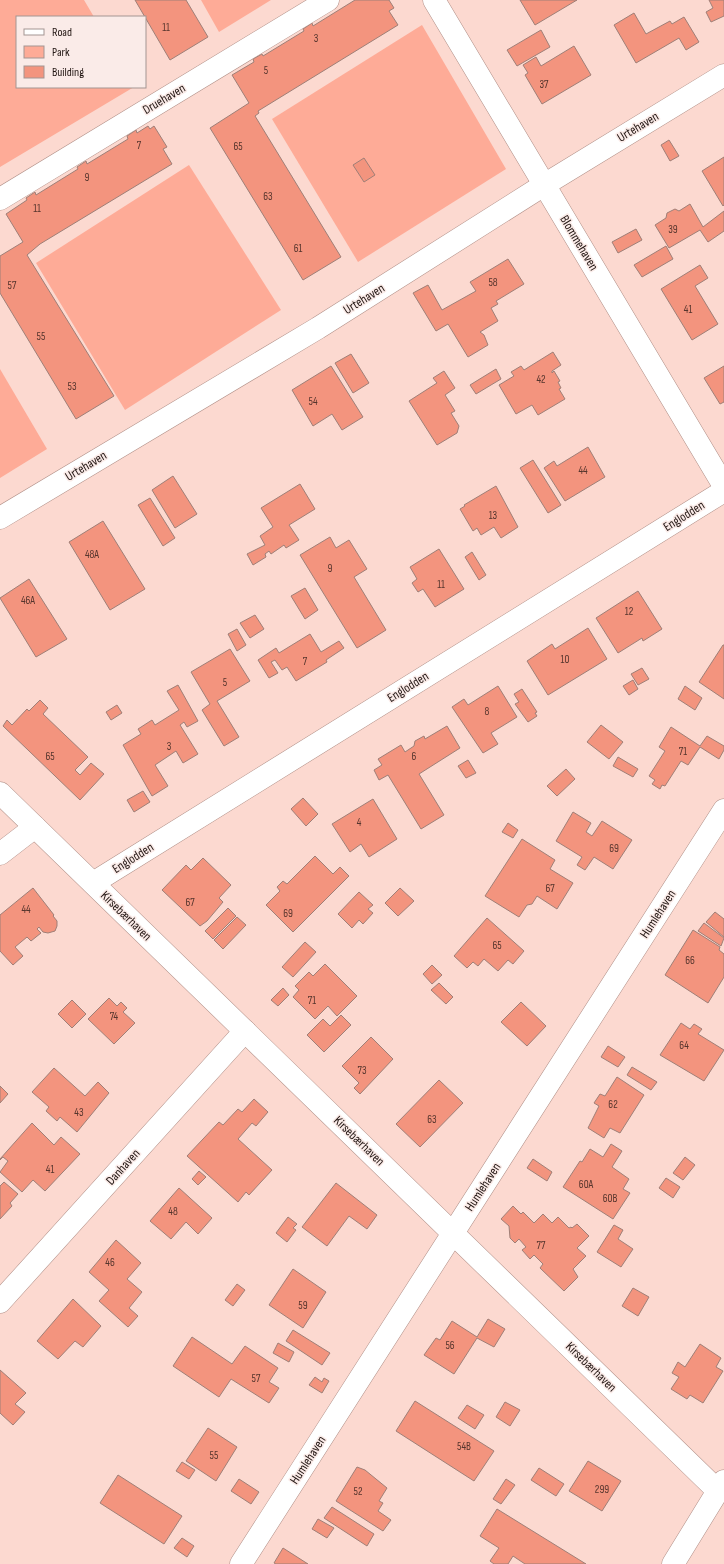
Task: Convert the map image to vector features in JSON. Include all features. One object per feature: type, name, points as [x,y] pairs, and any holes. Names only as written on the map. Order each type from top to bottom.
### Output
[{"type":"street","name":"Druehaven","points":[[0,199],[328,0]]},
{"type":"street","name":"Blommehaven","points":[[434,0],[724,486]]},
{"type":"street","name":"Urtehaven","points":[[0,518],[318,328],[544,184],[724,75]]},
{"type":"street","name":"Englodden","points":[[93,883],[724,491]]},
{"type":"street","name":"Kirsebærhaven","points":[[0,793],[454,1234],[721,1485]]},
{"type":"street","name":"Humlehaven","points":[[241,1564],[454,1234],[724,810]]},
{"type":"street","points":[[0,854],[35,826]]},
{"type":"street","name":"Danhaven","points":[[0,1302],[245,1031]]},
{"type":"street","points":[[673,1564],[721,1485]]},
{"type":"green space","points":[[0,0],[84,0],[93,16],[16,16],[16,88],[132,88],[0,167]]},
{"type":"green space","points":[[201,0],[271,0],[219,32]]},
{"type":"green space","points":[[422,25],[506,169],[358,262],[272,119]]},
{"type":"green space","points":[[189,165],[281,310],[125,410],[36,263]]},
{"type":"green space","points":[[0,369],[47,449],[0,478]]},
{"type":"building","points":[[135,0],[186,0],[208,37],[170,60],[146,19],[146,16],[144,16]]},
{"type":"building","points":[[355,0],[389,0],[394,8],[389,11],[398,25],[258,111],[259,113],[255,116],[341,257],[303,280],[210,128],[249,103],[232,75],[254,62],[253,59],[262,54],[263,56],[304,31],[303,29],[312,23],[313,26]]},
{"type":"building","points":[[520,0],[577,0],[535,25]]},
{"type":"building","points":[[709,0],[724,0],[724,16],[711,22],[706,12],[713,8]]},
{"type":"building","points":[[634,13],[646,34],[670,21],[672,24],[684,17],[699,42],[686,50],[679,38],[636,63],[614,25]]},
{"type":"building","points":[[541,30],[550,47],[517,66],[507,50]]},
{"type":"building","points":[[574,46],[591,75],[542,104],[525,75],[528,73],[523,65],[536,57],[541,66]]},
{"type":"building","points":[[148,126],[150,129],[154,126],[167,147],[163,149],[172,164],[40,244],[27,255],[114,396],[76,419],[0,293],[0,256],[23,242],[6,214],[27,200],[26,198],[35,192],[36,195],[78,169],[77,167],[86,161],[87,164],[128,139],[127,136],[136,130],[137,133]]},
{"type":"building","points":[[669,140],[679,156],[670,161],[661,145]]},
{"type":"building","points":[[724,157],[724,205],[723,206],[702,171]]},
{"type":"building","points":[[364,158],[375,175],[364,182],[353,165]]},
{"type":"building","points":[[690,204],[703,227],[724,211],[724,231],[708,242],[700,230],[669,248],[655,225],[666,218],[667,213],[675,209],[679,211]]},
{"type":"building","points":[[636,229],[642,240],[618,253],[612,242]]},
{"type":"building","points":[[666,246],[673,259],[642,277],[634,265]]},
{"type":"building","points":[[508,259],[524,284],[496,301],[498,304],[491,308],[498,321],[480,332],[484,335],[488,345],[468,357],[448,324],[436,331],[413,293],[428,285],[442,310],[476,291],[470,282]]},
{"type":"building","points":[[700,265],[708,278],[695,286],[718,324],[692,340],[661,289]]},
{"type":"building","points":[[553,352],[561,365],[552,371],[552,373],[554,371],[560,381],[558,382],[561,388],[559,389],[565,399],[538,415],[532,405],[516,414],[499,385],[514,376],[511,372],[521,366],[524,370]]},
{"type":"building","points":[[351,354],[369,383],[353,393],[335,363]]},
{"type":"building","points":[[331,366],[363,417],[342,430],[332,414],[313,426],[292,390]]},
{"type":"building","points":[[724,366],[724,402],[720,404],[704,378]]},
{"type":"building","points":[[496,369],[501,379],[476,394],[470,385]]},
{"type":"building","points":[[444,371],[455,388],[445,395],[455,411],[451,413],[459,426],[457,433],[437,445],[409,401],[437,383],[433,378]]},
{"type":"building","points":[[588,447],[605,477],[565,501],[544,468],[554,461],[557,466]]},
{"type":"building","points":[[533,460],[561,505],[548,513],[520,468]]},
{"type":"building","points":[[173,476],[197,514],[175,528],[152,490]]},
{"type":"building","points":[[300,484],[315,509],[289,525],[299,540],[286,548],[284,545],[271,554],[269,551],[265,554],[266,557],[253,565],[247,554],[265,545],[260,536],[273,527],[261,508]]},
{"type":"building","points":[[496,486],[518,527],[501,538],[494,527],[481,535],[477,528],[473,531],[460,509],[465,506],[464,505]]},
{"type":"building","points":[[150,498],[175,538],[163,546],[138,505]]},
{"type":"building","points":[[103,521],[145,589],[110,610],[69,542]]},
{"type":"building","points":[[330,537],[336,548],[349,540],[367,569],[354,577],[386,630],[357,648],[300,555]]},
{"type":"building","points":[[439,549],[464,589],[435,607],[423,589],[418,592],[412,583],[417,579],[410,567]]},
{"type":"building","points":[[472,552],[486,575],[479,580],[465,557]]},
{"type":"building","points":[[29,579],[67,639],[36,657],[0,598]]},
{"type":"building","points":[[305,588],[318,610],[305,619],[291,596]]},
{"type":"building","points":[[638,591],[662,629],[643,641],[642,638],[618,653],[596,618]]},
{"type":"building","points":[[255,615],[264,629],[250,638],[240,623]]},
{"type":"building","points":[[588,628],[607,659],[548,695],[527,661],[552,644],[555,649]]},
{"type":"building","points":[[237,629],[246,645],[237,651],[228,634]]},
{"type":"building","points":[[310,634],[321,652],[339,641],[344,648],[326,660],[327,662],[296,681],[287,667],[282,670],[275,660],[271,662],[278,673],[269,678],[258,660],[276,648],[279,653]]},
{"type":"building","points":[[724,645],[724,699],[699,682]]},
{"type":"building","points":[[230,649],[250,681],[217,701],[239,737],[224,746],[202,710],[210,704],[191,672]]},
{"type":"building","points":[[642,668],[649,679],[638,685],[631,674]]},
{"type":"building","points":[[633,680],[638,689],[629,695],[623,686]]},
{"type":"building","points":[[178,685],[198,721],[187,727],[184,722],[180,725],[198,754],[183,763],[176,751],[155,765],[168,786],[152,796],[123,745],[141,734],[138,729],[152,720],[155,725],[179,710],[167,691]]},
{"type":"building","points":[[498,686],[517,717],[491,733],[498,744],[483,753],[452,707],[464,699],[468,705]]},
{"type":"building","points":[[685,686],[702,698],[695,710],[678,699]]},
{"type":"building","points":[[522,689],[537,712],[535,713],[537,716],[528,722],[515,704],[519,702],[514,694]]},
{"type":"building","points":[[40,700],[48,708],[43,714],[88,757],[75,770],[80,775],[91,763],[104,774],[80,800],[3,726],[7,720],[12,725],[27,709],[29,711]]},
{"type":"building","points":[[117,705],[122,713],[111,720],[106,712]]},
{"type":"building","points":[[601,725],[623,742],[609,759],[587,742]]},
{"type":"building","points":[[447,726],[460,748],[419,774],[444,815],[421,829],[388,775],[379,780],[374,770],[382,765],[378,759],[401,745],[405,752],[414,746],[415,741],[424,736],[425,739]]},
{"type":"building","points":[[671,727],[700,746],[707,736],[724,746],[724,750],[719,759],[700,747],[688,765],[681,761],[665,786],[662,785],[660,789],[652,784],[655,780],[649,776],[665,751],[659,747]]},
{"type":"building","points":[[618,757],[638,769],[633,777],[613,766]]},
{"type":"building","points":[[468,760],[476,773],[466,778],[458,766]]},
{"type":"building","points":[[566,769],[575,779],[557,796],[547,786]]},
{"type":"building","points":[[143,791],[150,802],[134,812],[127,800]]},
{"type":"building","points":[[303,798],[318,814],[306,826],[291,809]]},
{"type":"building","points":[[373,799],[397,839],[369,857],[361,844],[350,852],[332,824]]},
{"type":"building","points":[[573,812],[591,823],[586,832],[592,836],[602,821],[632,840],[613,869],[594,857],[585,870],[577,865],[582,857],[556,841]]},
{"type":"building","points":[[508,823],[518,830],[513,838],[502,832]]},
{"type":"building","points":[[522,839],[555,860],[550,869],[573,883],[557,909],[537,896],[532,904],[527,905],[519,917],[485,896]]},
{"type":"building","points":[[315,856],[333,874],[340,867],[349,876],[293,932],[266,905],[280,891],[277,887],[283,881],[287,884]]},
{"type":"building","points":[[203,858],[231,885],[219,898],[223,902],[207,921],[200,926],[162,890],[186,865],[191,870]]},
{"type":"building","points":[[33,888],[54,915],[53,916],[57,921],[57,926],[55,931],[48,933],[43,932],[39,927],[37,929],[41,933],[31,941],[27,937],[15,947],[23,956],[13,965],[0,951],[0,915]]},
{"type":"building","points":[[400,888],[414,901],[398,916],[385,903]]},
{"type":"building","points":[[359,892],[373,905],[368,909],[373,913],[363,924],[359,920],[352,928],[338,914]]},
{"type":"building","points":[[228,908],[236,916],[213,939],[205,931]]},
{"type":"building","points":[[715,912],[724,919],[724,937],[706,922]]},
{"type":"building","points":[[237,917],[246,925],[223,949],[214,940]]},
{"type":"building","points":[[487,918],[524,951],[513,964],[508,960],[498,971],[484,959],[478,966],[473,962],[467,968],[454,956]]},
{"type":"building","points":[[704,923],[724,938],[721,946],[698,931]]},
{"type":"building","points":[[693,930],[720,947],[719,950],[724,954],[724,977],[708,1003],[665,975]]},
{"type":"building","points":[[305,942],[316,952],[293,977],[282,967]]},
{"type":"building","points":[[325,964],[357,996],[337,1016],[328,1006],[315,1019],[293,997],[299,990],[295,986],[309,972],[313,976]]},
{"type":"building","points":[[432,965],[442,975],[432,984],[423,974]]},
{"type":"building","points":[[439,983],[453,997],[446,1004],[431,990]]},
{"type":"building","points":[[283,988],[289,995],[278,1006],[271,1000]]},
{"type":"building","points":[[109,998],[117,1006],[121,1002],[127,1008],[123,1012],[135,1023],[114,1044],[88,1019]]},
{"type":"building","points":[[72,1000],[86,1014],[72,1028],[58,1014]]},
{"type":"building","points":[[521,1002],[546,1026],[527,1046],[501,1022]]},
{"type":"building","points":[[341,1015],[351,1025],[324,1052],[307,1035],[323,1019],[330,1026]]},
{"type":"building","points":[[681,1023],[690,1029],[694,1024],[702,1029],[698,1034],[724,1050],[704,1081],[660,1055]]},
{"type":"building","points":[[371,1037],[393,1059],[360,1094],[354,1088],[359,1083],[342,1066]]},
{"type":"building","points":[[608,1046],[625,1057],[618,1067],[601,1057]]},
{"type":"building","points":[[632,1067],[657,1082],[651,1090],[627,1075]]},
{"type":"building","points":[[54,1068],[85,1096],[98,1082],[109,1093],[77,1132],[60,1117],[57,1121],[46,1111],[49,1107],[32,1092]]},
{"type":"building","points":[[617,1077],[644,1095],[620,1133],[610,1128],[604,1138],[588,1128],[599,1106],[594,1103],[600,1094],[605,1096]]},
{"type":"building","points":[[439,1080],[463,1103],[420,1147],[396,1124]]},
{"type":"building","points":[[0,1086],[8,1094],[0,1103]]},
{"type":"building","points":[[254,1099],[268,1112],[256,1126],[252,1123],[238,1139],[272,1170],[249,1195],[246,1192],[238,1202],[187,1156],[219,1122],[223,1125],[238,1109],[242,1112]]},
{"type":"building","points":[[32,1123],[54,1145],[61,1137],[80,1154],[45,1191],[33,1180],[22,1192],[0,1172],[8,1161],[3,1157],[0,1159]]},
{"type":"building","points":[[611,1144],[622,1151],[612,1167],[629,1179],[623,1189],[630,1193],[613,1219],[563,1187],[580,1161],[582,1162],[590,1149],[603,1157]]},
{"type":"building","points":[[685,1157],[695,1165],[683,1180],[673,1173]]},
{"type":"building","points":[[533,1159],[552,1172],[547,1181],[527,1168]]},
{"type":"building","points":[[199,1171],[206,1177],[198,1185],[192,1179]]},
{"type":"building","points":[[666,1178],[680,1187],[673,1198],[659,1188]]},
{"type":"building","points":[[4,1182],[18,1194],[10,1203],[12,1206],[0,1219],[0,1186]]},
{"type":"building","points":[[336,1183],[377,1215],[367,1229],[349,1216],[327,1246],[302,1227]]},
{"type":"building","points":[[179,1188],[212,1218],[198,1234],[186,1222],[171,1239],[150,1221]]},
{"type":"building","points":[[513,1206],[521,1214],[523,1212],[534,1223],[543,1214],[552,1223],[558,1217],[569,1228],[572,1228],[577,1224],[589,1236],[577,1248],[586,1256],[573,1269],[578,1277],[564,1291],[540,1268],[543,1264],[534,1255],[530,1259],[522,1250],[526,1247],[519,1239],[515,1243],[510,1238],[509,1226],[501,1219]]},
{"type":"building","points":[[288,1217],[297,1224],[293,1228],[296,1230],[287,1242],[276,1233]]},
{"type":"building","points":[[614,1225],[623,1230],[618,1239],[633,1249],[621,1267],[597,1252]]},
{"type":"building","points":[[116,1240],[141,1263],[127,1279],[142,1292],[129,1308],[138,1316],[128,1327],[99,1301],[109,1290],[89,1272]]},
{"type":"building","points":[[293,1269],[326,1292],[303,1328],[269,1305]]},
{"type":"building","points":[[237,1284],[245,1290],[233,1306],[225,1300]]},
{"type":"building","points":[[633,1288],[649,1297],[638,1316],[622,1306]]},
{"type":"building","points":[[73,1299],[101,1326],[83,1347],[75,1341],[58,1359],[37,1341]]},
{"type":"building","points":[[488,1319],[505,1329],[494,1347],[477,1338],[454,1374],[424,1355],[436,1338],[440,1340],[452,1321],[477,1337]]},
{"type":"building","points":[[293,1330],[330,1353],[322,1365],[286,1341]]},
{"type":"building","points":[[192,1337],[232,1364],[245,1346],[278,1368],[269,1382],[279,1388],[269,1403],[231,1379],[219,1397],[173,1366]]},
{"type":"building","points":[[278,1343],[294,1352],[289,1362],[273,1353]]},
{"type":"building","points":[[700,1344],[721,1358],[716,1367],[723,1371],[703,1403],[690,1395],[687,1399],[671,1389],[679,1377],[672,1373],[678,1362],[685,1367]]},
{"type":"building","points":[[0,1370],[26,1393],[15,1404],[25,1412],[13,1425],[0,1413]]},
{"type":"building","points":[[315,1377],[322,1382],[324,1378],[329,1381],[322,1393],[309,1385]]},
{"type":"building","points":[[415,1401],[494,1451],[474,1481],[396,1431]]},
{"type":"building","points":[[505,1402],[520,1410],[510,1426],[496,1417]]},
{"type":"building","points":[[467,1405],[484,1415],[475,1429],[458,1418]]},
{"type":"building","points":[[208,1428],[237,1447],[216,1481],[186,1461]]},
{"type":"building","points":[[588,1461],[621,1481],[602,1511],[569,1491]]},
{"type":"building","points":[[182,1462],[195,1470],[189,1479],[176,1471]]},
{"type":"building","points":[[357,1467],[365,1470],[387,1488],[379,1501],[383,1503],[378,1511],[391,1520],[383,1531],[336,1501]]},
{"type":"building","points":[[539,1468],[564,1484],[556,1496],[531,1480]]},
{"type":"building","points":[[118,1475],[182,1516],[164,1544],[100,1503]]},
{"type":"building","points":[[239,1479],[259,1492],[251,1504],[231,1491]]},
{"type":"building","points":[[506,1479],[515,1485],[501,1504],[493,1499]]},
{"type":"building","points":[[332,1507],[374,1534],[367,1546],[324,1518]]},
{"type":"building","points":[[497,1509],[586,1564],[525,1564],[513,1556],[508,1564],[494,1564],[490,1561],[499,1548],[480,1536]]},
{"type":"building","points":[[318,1519],[334,1528],[327,1538],[312,1529]]},
{"type":"building","points":[[182,1538],[194,1546],[187,1557],[174,1548]]},
{"type":"building","points":[[283,1548],[308,1564],[274,1563]]}]
